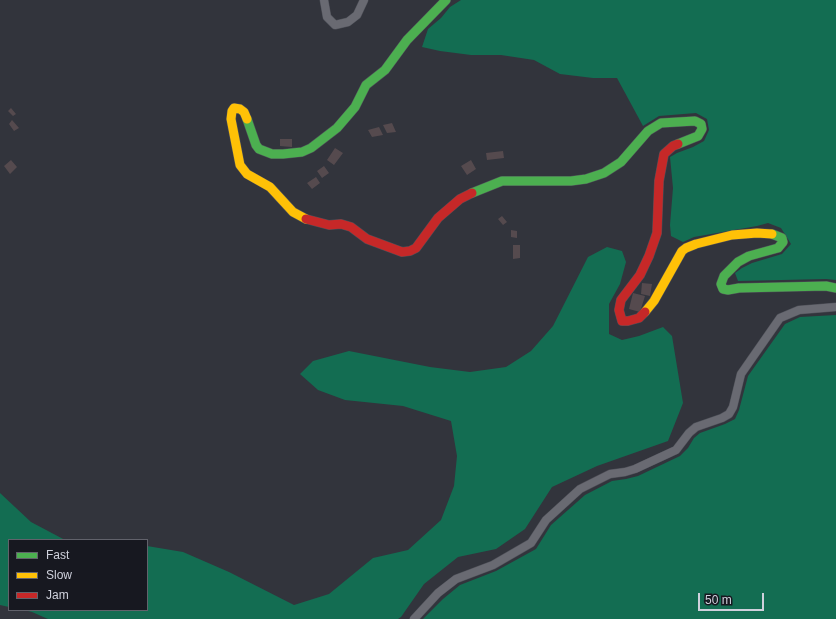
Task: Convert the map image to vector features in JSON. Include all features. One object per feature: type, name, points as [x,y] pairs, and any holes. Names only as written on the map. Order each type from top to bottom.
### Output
[{"type":"street","points":[[324,0],[327,17],[335,25],[348,22],[357,15],[364,0]]},
{"type":"street","points":[[446,0],[407,40],[385,70],[366,85],[355,106],[337,128],[311,148],[302,152],[283,154],[272,154],[259,149],[256,145],[244,112],[240,109],[234,108],[232,111],[232,119],[237,150],[240,165],[247,174],[270,187],[293,212],[307,219],[329,225],[341,224],[351,227],[367,239],[402,252],[410,252],[416,248],[438,218],[460,199],[480,189],[502,181],[571,181],[586,179],[604,172],[621,162],[648,131],[661,123],[695,121],[701,124],[702,129],[698,136],[674,146],[667,150],[664,154],[659,181],[657,233],[649,256],[640,275],[621,300],[619,310],[622,321],[639,318],[644,313],[658,295],[682,251],[696,244],[732,235],[757,233],[775,234],[782,238],[783,242],[778,248],[749,256],[738,262],[724,276],[721,284],[723,289],[826,286],[836,288]]},
{"type":"street","points":[[414,619],[438,593],[456,578],[493,565],[531,543],[546,520],[580,489],[610,474],[636,469],[671,453],[676,450],[689,433],[696,427],[729,414],[741,374],[780,318],[799,310],[836,308]]},
{"type":"green space","points":[[461,0],[836,0],[836,280],[738,281],[735,273],[742,268],[752,263],[782,254],[791,244],[781,228],[768,223],[694,237],[683,242],[671,236],[670,225],[673,188],[670,157],[704,141],[709,130],[707,119],[696,113],[659,116],[643,126],[617,78],[593,78],[560,74],[534,60],[501,55],[471,55],[422,47],[428,29],[441,18],[450,7]]},
{"type":"green space","points":[[607,247],[622,251],[626,262],[620,284],[609,304],[609,334],[622,340],[639,336],[663,327],[672,336],[683,403],[668,441],[597,466],[552,487],[525,529],[496,549],[458,557],[424,584],[401,617],[398,619],[48,619],[28,611],[148,611],[148,546],[183,552],[229,572],[294,605],[329,594],[373,558],[408,550],[441,520],[454,486],[457,456],[451,421],[403,406],[345,400],[318,390],[300,374],[313,361],[349,351],[430,367],[470,372],[506,367],[531,351],[553,326],[588,257]]},
{"type":"green space","points":[[836,315],[836,619],[423,619],[460,585],[496,571],[536,549],[551,525],[585,495],[612,481],[638,476],[680,456],[688,448],[694,438],[700,433],[735,419],[739,410],[748,376],[785,324],[800,317]]},
{"type":"green space","points":[[0,493],[31,522],[63,539],[8,539],[8,607],[0,605]]},
{"type":"building","points":[[11,108],[16,114],[13,116],[8,111]]},
{"type":"building","points":[[12,120],[19,128],[14,131],[9,124]]},
{"type":"building","points":[[392,123],[396,132],[387,133],[383,125]]},
{"type":"building","points":[[379,127],[383,135],[372,137],[368,130]]},
{"type":"building","points":[[280,139],[292,139],[292,147],[280,146]]},
{"type":"building","points":[[335,148],[343,153],[334,165],[327,160]]},
{"type":"building","points":[[503,151],[504,158],[487,160],[486,153]]},
{"type":"building","points":[[11,160],[17,167],[10,174],[4,166]]},
{"type":"building","points":[[471,160],[476,169],[467,175],[461,166]]},
{"type":"building","points":[[324,166],[329,173],[322,178],[317,171]]},
{"type":"building","points":[[316,177],[320,183],[312,189],[307,183]]},
{"type":"building","points":[[502,216],[507,222],[503,225],[498,219]]},
{"type":"building","points":[[511,230],[517,231],[517,238],[511,237]]},
{"type":"building","points":[[513,245],[520,245],[520,258],[513,259]]},
{"type":"building","points":[[642,283],[652,284],[650,296],[641,294]]},
{"type":"building","points":[[633,293],[645,296],[640,312],[629,309]]},
{"type":"traffic: fast","points":[[247,119],[256,145],[259,149],[272,154],[283,154],[302,152],[311,148],[337,128],[355,107],[366,85],[385,70],[407,40],[446,0]]},
{"type":"traffic: fast","points":[[472,193],[502,181],[571,181],[586,179],[604,173],[621,162],[648,131],[661,123],[695,121],[701,124],[702,129],[698,136],[678,144]]},
{"type":"traffic: fast","points":[[772,234],[782,238],[783,242],[778,248],[749,256],[738,262],[724,276],[721,284],[723,289],[826,286],[836,288]]},
{"type":"traffic: slow","points":[[247,119],[244,112],[240,109],[234,108],[231,119],[240,165],[247,174],[270,187],[293,212],[306,219]]},
{"type":"traffic: slow","points":[[645,312],[654,301],[682,251],[686,248],[732,235],[757,233],[772,234]]},
{"type":"traffic: jam","points":[[645,312],[639,318],[622,321],[619,310],[621,300],[640,275],[649,256],[657,233],[659,181],[664,154],[673,146],[678,144]]},
{"type":"traffic: jam","points":[[306,219],[329,225],[341,224],[351,227],[367,239],[402,252],[410,251],[416,248],[438,218],[460,199],[472,193]]}]
